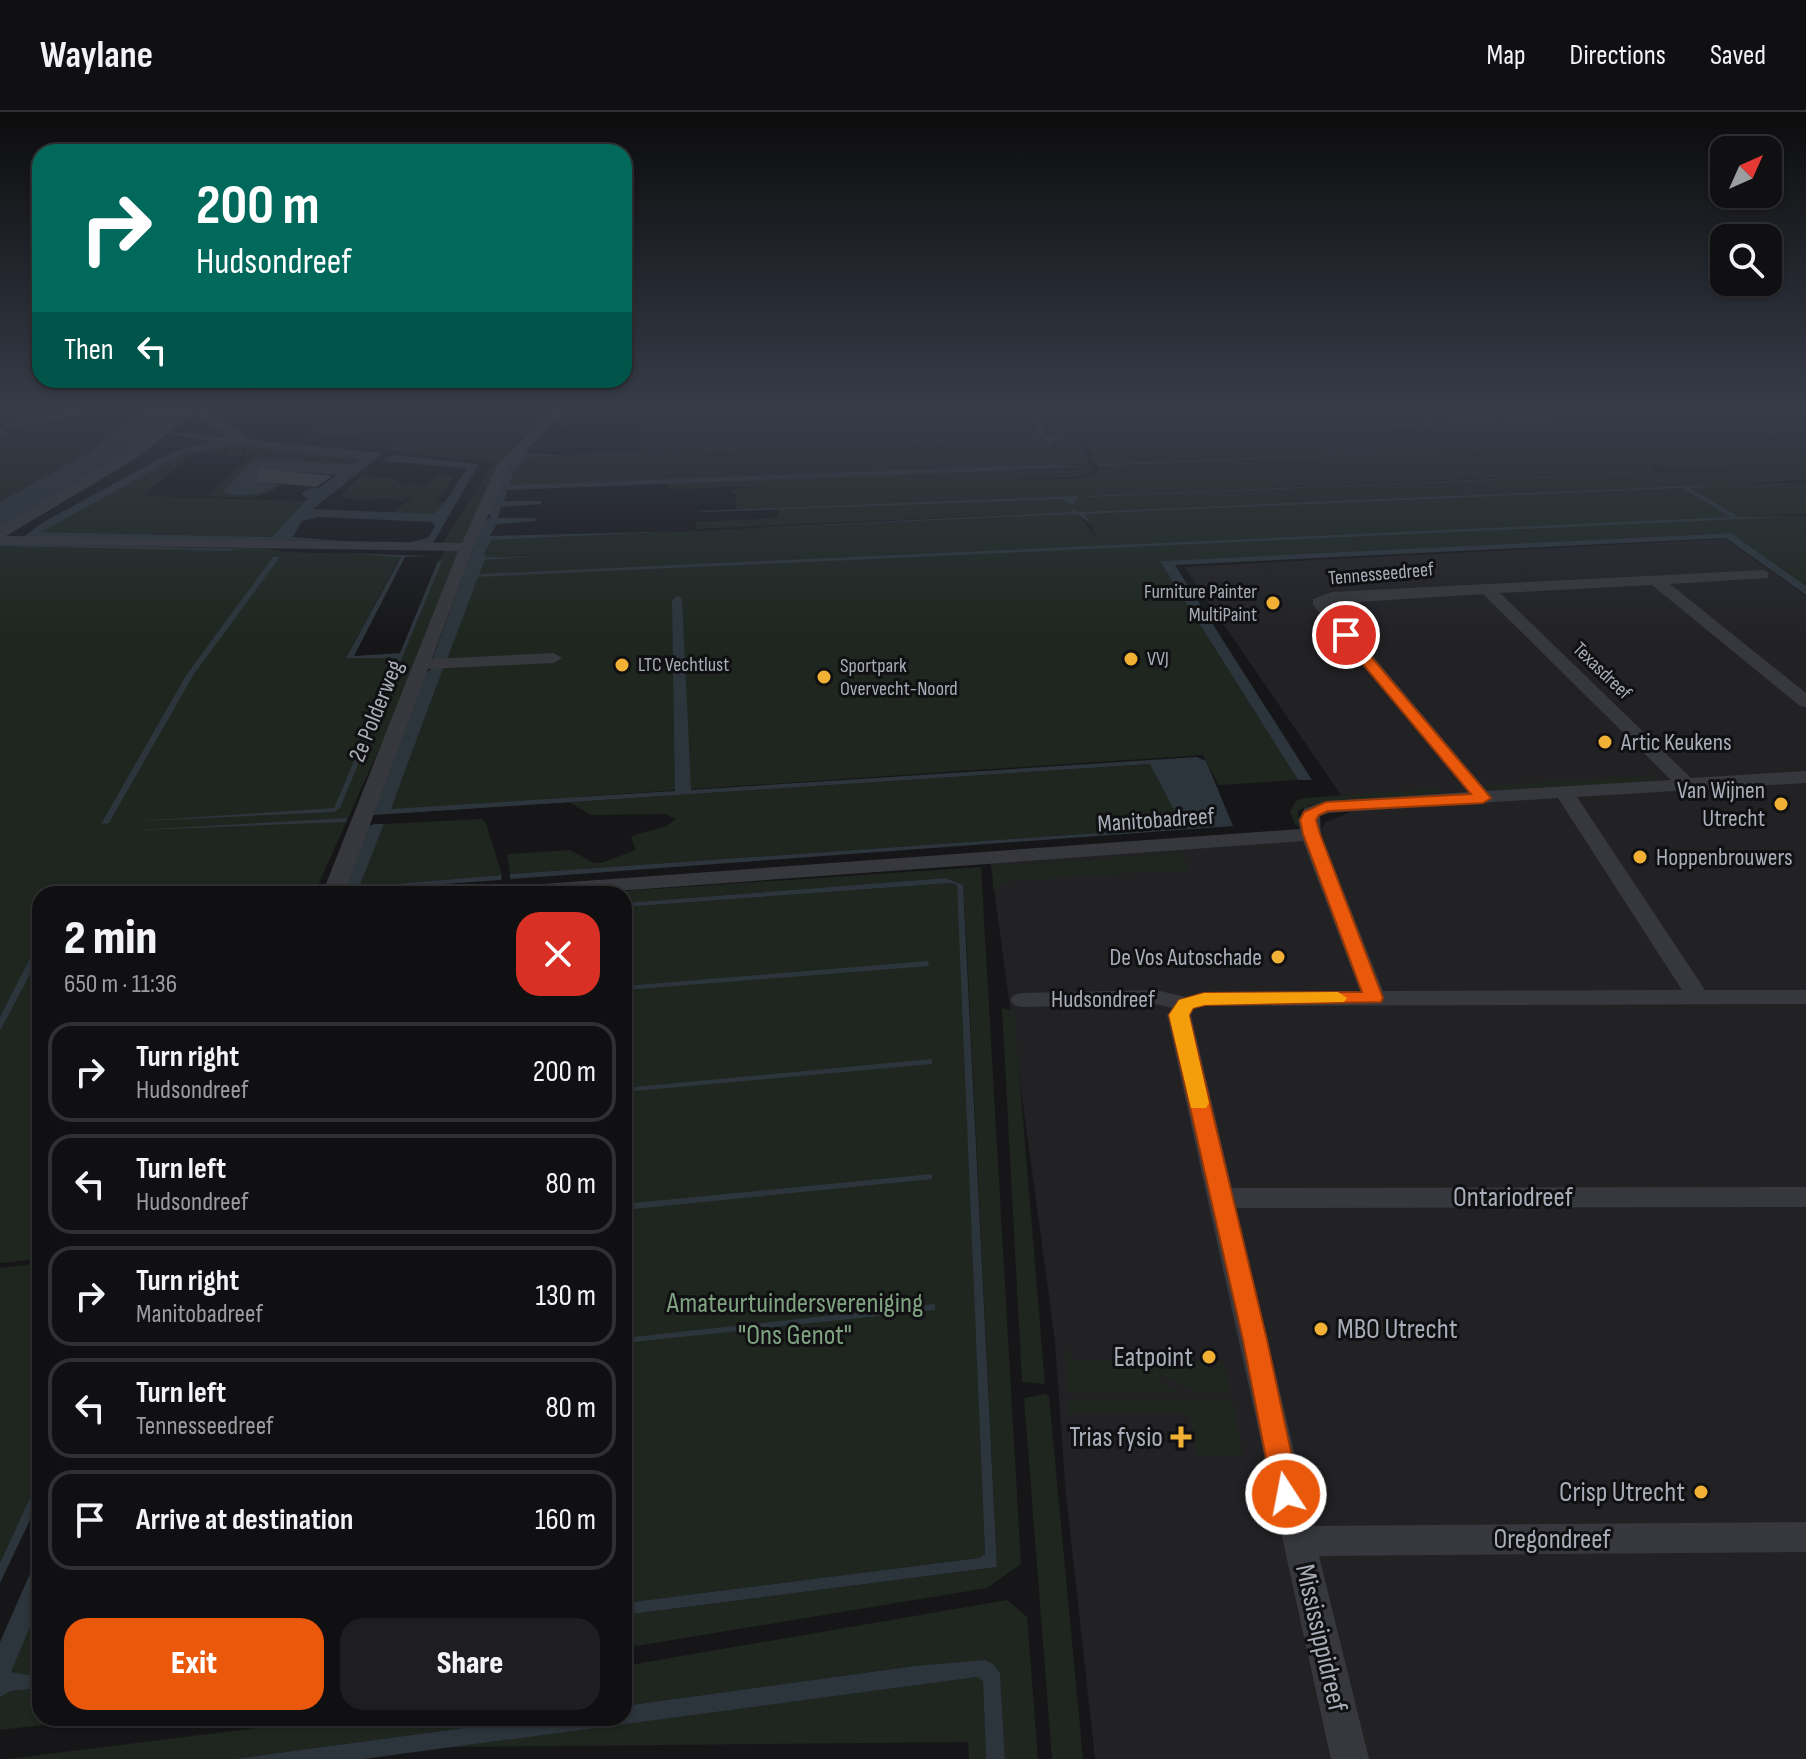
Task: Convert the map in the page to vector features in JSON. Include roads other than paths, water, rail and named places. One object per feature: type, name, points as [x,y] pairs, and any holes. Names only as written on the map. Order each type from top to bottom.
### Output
[{"type":"street","points":[[0,533],[76,487]]},
{"type":"street","name":"2e Polderweg","points":[[336,886],[467,547],[494,487]]},
{"type":"street","points":[[0,540],[467,547]]},
{"type":"street","name":"Tennesseedreef","points":[[1483,798],[1319,602],[1332,597],[1763,575]]},
{"type":"street","points":[[1655,580],[1806,702]]},
{"type":"street","name":"Texasdreef","points":[[1486,588],[1688,786]]},
{"type":"street","points":[[423,664],[554,658]]},
{"type":"street","points":[[1374,998],[1311,834],[1308,820],[1312,812],[1326,807],[1806,777]]},
{"type":"street","points":[[1565,794],[1698,997]]},
{"type":"street","name":"Manitobadreef","points":[[597,886],[1311,834]]},
{"type":"street","name":"Hudsondreef","points":[[1022,1000],[1156,997],[1186,1004],[1204,999],[1806,997]]},
{"type":"street","name":"Mississippidreef","points":[[1186,1004],[1179,1015],[1350,1759]]},
{"type":"street","name":"Ontariodreef","points":[[1220,1198],[1806,1197]]},
{"type":"street","name":"Oregondreef","points":[[1298,1541],[1806,1537]]},
{"type":"place","name":"Furniture Painter MultiPaint","points":[[1273,603]]},
{"type":"place","name":"VVJ","points":[[1131,659]]},
{"type":"place","name":"LTC Vechtlust","points":[[622,665]]},
{"type":"place","name":"Sportpark Overvecht-Noord","points":[[824,677]]},
{"type":"place","name":"Artic Keukens","points":[[1605,742]]},
{"type":"place","name":"Van Wijnen Utrecht","points":[[1781,804]]},
{"type":"place","name":"Hoppenbrouwers","points":[[1640,857]]},
{"type":"place","name":"De Vos Autoschade","points":[[1278,957]]},
{"type":"place","name":"MBO Utrecht","points":[[1321,1329]]},
{"type":"place","name":"Eatpoint","points":[[1209,1357]]},
{"type":"place","name":"Trias fysio","points":[[1181,1437]]},
{"type":"place","name":"Crisp Utrecht","points":[[1701,1492]]},
{"type":"park label","name":"Amateurtuindersvereniging \"Ons Genot\"","points":[[795,1319]]}]
